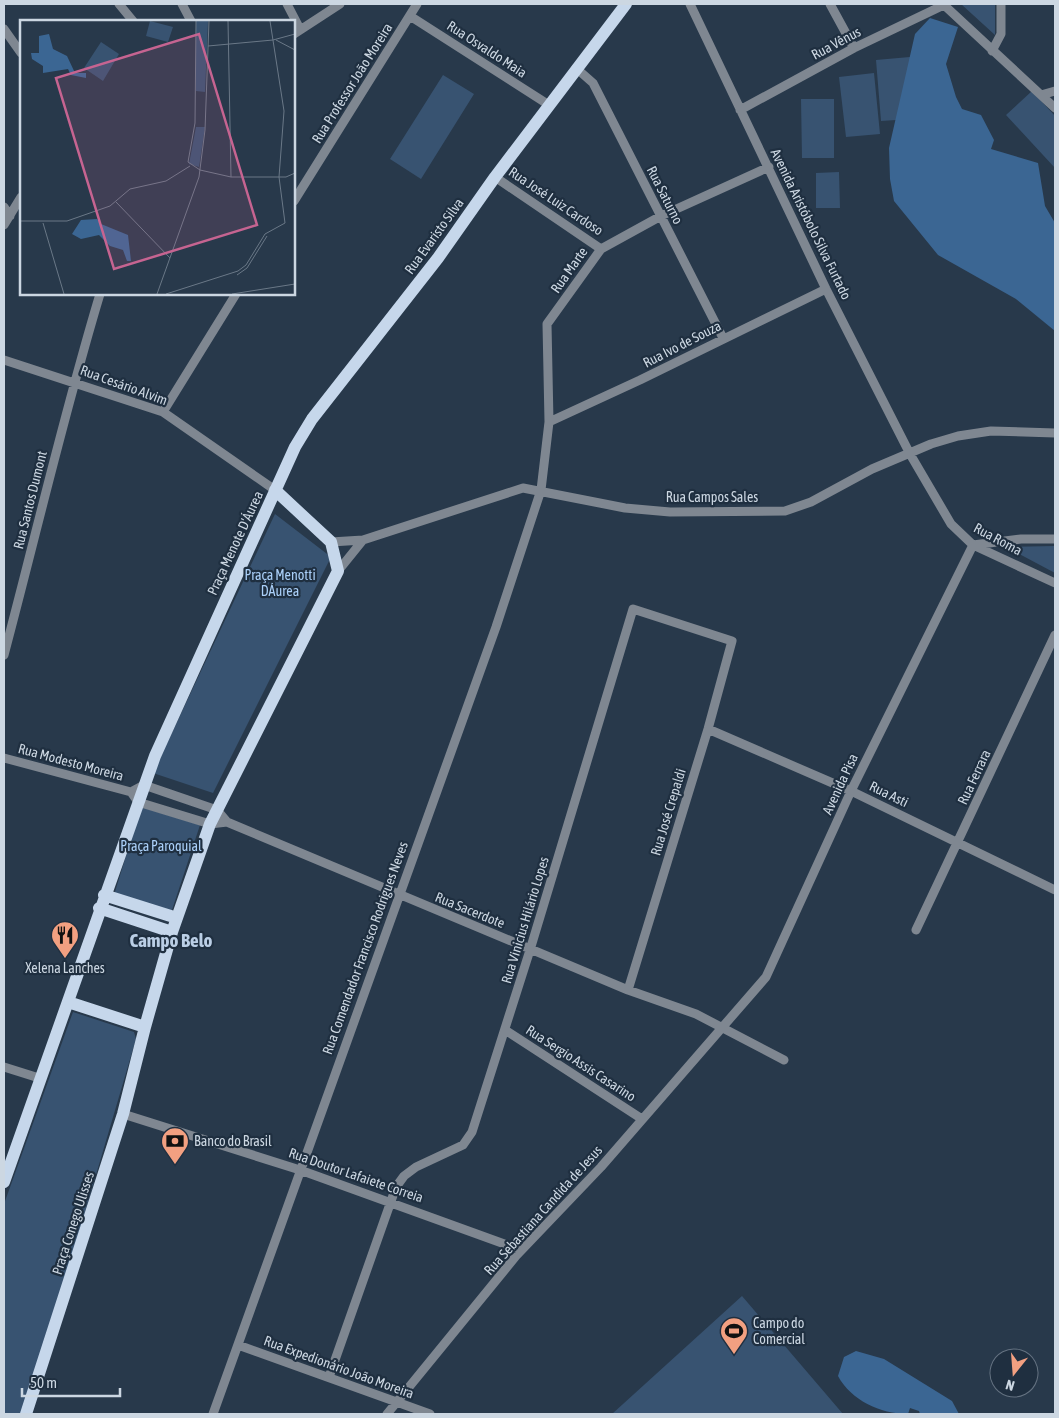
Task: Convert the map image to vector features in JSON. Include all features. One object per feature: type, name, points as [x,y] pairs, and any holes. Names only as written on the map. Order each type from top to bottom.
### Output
[{"type":"main road","name":"Rua Evaristo Silva","points":[[275,490],[295,448],[312,419],[438,258],[495,177],[626,4]]},
{"type":"main road","name":"Praça Menote D'Áurea","points":[[99,908],[134,797],[144,785],[155,756],[275,490],[331,542]]},
{"type":"main road","points":[[68,1002],[143,1033],[172,932],[210,824],[338,570],[331,542]]},
{"type":"main road","points":[[104,895],[177,918]]},
{"type":"main road","points":[[4,1182],[39,1078],[68,1002],[99,908],[172,932]]},
{"type":"main road","name":"Praça Conego Ulisses","points":[[26,1414],[123,1114],[143,1033]]},
{"type":"street","points":[[119,4],[132,20]]},
{"type":"street","points":[[182,4],[189,20]]},
{"type":"street","points":[[287,4],[293,20]]},
{"type":"street","points":[[297,31],[340,4]]},
{"type":"street","name":"Rua Professor João Moreira","points":[[295,200],[417,4]]},
{"type":"street","name":"Avenida Aristóbolo Silva Furtado","points":[[690,4],[740,110],[769,166],[826,289],[910,454]]},
{"type":"street","points":[[830,4],[854,48]]},
{"type":"street","points":[[945,4],[1055,108]]},
{"type":"street","name":"Rua Vênus","points":[[740,110],[854,48],[945,4]]},
{"type":"street","points":[[992,50],[1001,34],[1001,4]]},
{"type":"street","name":"Rua Osvaldo Maia","points":[[410,16],[549,105]]},
{"type":"street","points":[[4,28],[20,52]]},
{"type":"street","name":"Rua Saturno","points":[[576,68],[592,83],[723,338]]},
{"type":"street","points":[[1041,95],[1055,91]]},
{"type":"street","name":"Rua Marte","points":[[541,490],[549,422],[548,324],[601,249],[661,216],[769,166]]},
{"type":"street","name":"Rua José Luiz Cardoso","points":[[495,177],[601,249]]},
{"type":"street","points":[[4,226],[20,199]]},
{"type":"street","points":[[4,207],[10,216]]},
{"type":"street","name":"Rua Ivo de Souza","points":[[549,422],[826,289]]},
{"type":"street","name":"Rua Santos Dumont","points":[[4,655],[38,529],[74,381],[100,295]]},
{"type":"street","points":[[163,412],[235,295]]},
{"type":"street","name":"Rua Cesário Alvim","points":[[4,360],[74,381],[163,412],[275,490]]},
{"type":"street","name":"Rua Campos Sales","points":[[331,542],[363,540],[523,488],[541,490],[624,508],[670,512],[785,511],[811,502],[872,469],[958,436],[992,431],[1055,433]]},
{"type":"street","name":"Rua Roma","points":[[910,454],[951,524],[973,545],[1055,582]]},
{"type":"street","name":"Rua Comendador Francisco Rodrigues Neves","points":[[214,1414],[398,895],[496,627],[541,490]]},
{"type":"street","points":[[973,545],[1021,539],[1055,540]]},
{"type":"street","points":[[338,570],[363,540]]},
{"type":"street","name":"Avenida Pisa","points":[[723,1028],[766,977],[851,791],[973,545]]},
{"type":"street","name":"Rua Vinicius Hilário Lopes","points":[[329,1377],[396,1187],[404,1176],[416,1167],[463,1145],[472,1132],[530,950],[634,609],[732,641]]},
{"type":"street","name":"Rua Ferrara","points":[[916,930],[1055,635]]},
{"type":"street","name":"Rua José Crepaldi","points":[[628,990],[708,729],[732,641]]},
{"type":"street","name":"Rua Asti","points":[[708,729],[851,791],[1055,890]]},
{"type":"street","name":"Rua Modesto Moreira","points":[[4,758],[134,797]]},
{"type":"street","points":[[144,785],[216,810]]},
{"type":"street","points":[[134,797],[210,824]]},
{"type":"street","name":"Rua Sacerdote","points":[[216,810],[228,822],[398,895],[628,990],[696,1014],[784,1060]]},
{"type":"street","name":"Rua Sacerdote","points":[[210,824],[228,822]]},
{"type":"street","name":"Rua Sebastiana Candida de Jesus","points":[[387,1414],[522,1250],[601,1167],[723,1028]]},
{"type":"street","name":"Rua Sergio Assis Casarino","points":[[505,1030],[642,1120]]},
{"type":"street","points":[[4,1067],[39,1078]]},
{"type":"street","name":"Rua Doutor Lafaiete Correia","points":[[123,1114],[391,1201],[522,1250]]},
{"type":"street","name":"Rua Expedionário João Moreira","points":[[238,1346],[430,1414]]},
{"type":"green space","points":[[961,4],[995,4],[995,35]]},
{"type":"green space","points":[[921,56],[926,118],[881,121],[876,60]]},
{"type":"green space","points":[[874,73],[880,134],[846,137],[839,77]]},
{"type":"green space","points":[[443,75],[474,94],[421,179],[390,159]]},
{"type":"green space","points":[[1032,91],[1055,116],[1055,168],[1006,115]]},
{"type":"green space","points":[[801,99],[834,99],[834,158],[802,158]]},
{"type":"green space","points":[[839,172],[840,208],[816,208],[816,173]]},
{"type":"green space","name":"Praça Menotti DÁurea","points":[[275,514],[331,557],[213,793],[153,773]]},
{"type":"green space","points":[[1055,546],[1055,573],[1006,547]]},
{"type":"green space","name":"Praça Paroquial","points":[[141,807],[200,825],[171,913],[114,895]]},
{"type":"green space","points":[[73,1012],[134,1032],[136,1039],[60,1297],[21,1414],[4,1414],[4,1204]]},
{"type":"green space","name":"Campo do Comercial","points":[[742,1296],[843,1414],[612,1414]]},
{"type":"shaded area","points":[[930,18],[958,27],[946,64],[956,97],[962,109],[981,115],[994,140],[991,149],[1038,163],[1045,206],[1055,223],[1055,331],[1016,299],[938,255],[894,201],[890,179],[889,148],[915,34]]},
{"type":"shaded area","points":[[856,1351],[884,1359],[952,1401],[959,1414],[920,1414],[919,1411],[910,1408],[908,1414],[897,1413],[877,1408],[858,1399],[838,1376],[844,1357]]},
{"type":"place","name":"Xelena Lanches","points":[[65,959]]},
{"type":"place","name":"Banco do Brasil","points":[[175,1165]]},
{"type":"place","name":"Campo do Comercial","points":[[734,1355]]},
{"type":"district","name":"Campo Belo","points":[[171,940]]}]
